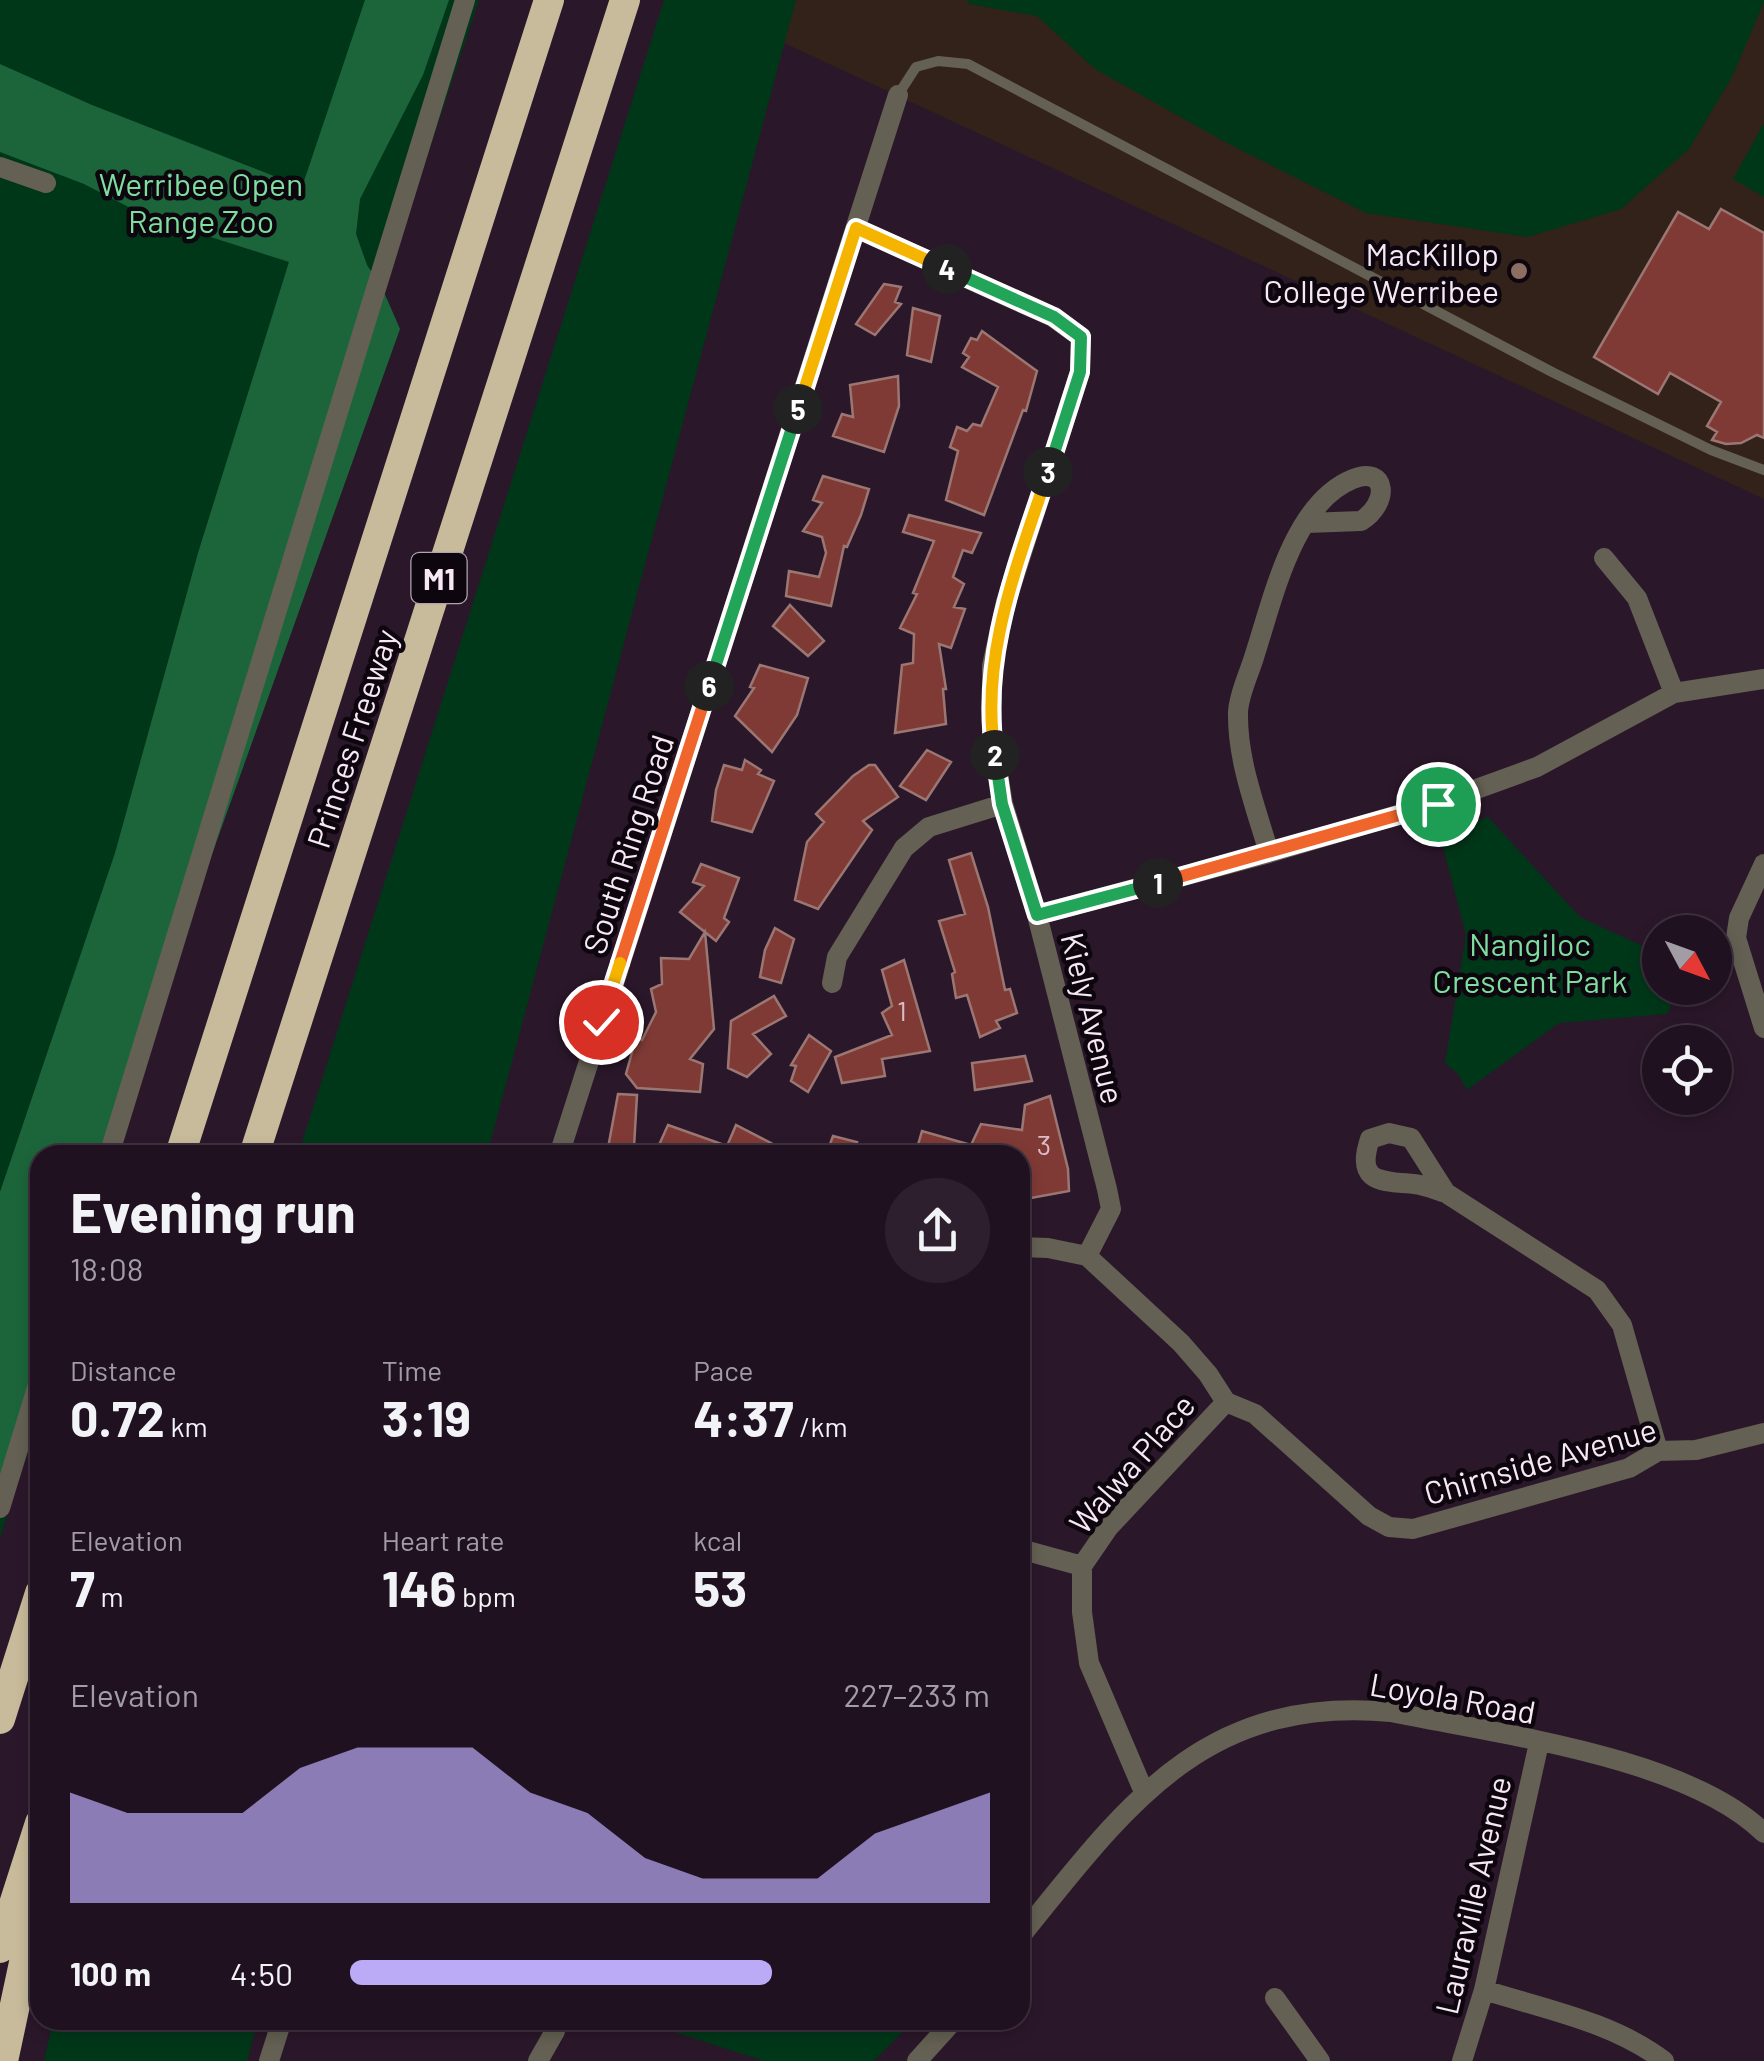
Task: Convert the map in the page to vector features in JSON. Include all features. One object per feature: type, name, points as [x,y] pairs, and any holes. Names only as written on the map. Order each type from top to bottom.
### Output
[{"type":"highway","name":"Princes Freeway","points":[[183,1145],[549,0]]},
{"type":"highway","name":"Princes Freeway","points":[[257,1145],[625,0]]},
{"type":"highway","points":[[0,1718],[30,1625]]},
{"type":"highway","points":[[0,1948],[30,1854]]},
{"type":"highway","points":[[3,2061],[30,1935]]},
{"type":"street","points":[[112,1145],[465,0]]},
{"type":"street","name":"South Ring Road","points":[[561,1145],[898,95]]},
{"type":"street","points":[[0,167],[46,184]]},
{"type":"street","name":"Kiely Avenue","points":[[856,228],[1054,317],[1081,337],[1080,372],[1006,602],[992,666],[992,738],[1002,804],[1037,915],[1111,1209],[1087,1256]]},
{"type":"street","points":[[1269,854],[1240,751],[1238,708],[1288,552],[1307,523]]},
{"type":"street","points":[[1604,558],[1638,598],[1674,693]]},
{"type":"street","points":[[1037,915],[1269,854],[1438,804],[1538,767],[1674,693],[1764,679]]},
{"type":"street","points":[[832,983],[837,957],[904,848],[928,827],[1002,804]]},
{"type":"street","points":[[1764,864],[1739,918],[1736,938],[1764,1028]]},
{"type":"street","points":[[1446,1193],[1597,1290],[1622,1326],[1658,1450]]},
{"type":"street","points":[[1030,1247],[1087,1256]]},
{"type":"street","name":"Chirnside Avenue","points":[[1087,1256],[1181,1343],[1226,1402],[1255,1414],[1369,1516],[1389,1527],[1413,1529],[1628,1468],[1658,1450],[1696,1450],[1764,1433]]},
{"type":"street","name":"Walwa Place","points":[[1144,1792],[1089,1663],[1082,1612],[1082,1566],[1108,1528],[1226,1402]]},
{"type":"street","points":[[0,1508],[30,1410]]},
{"type":"street","points":[[1030,1552],[1082,1566]]},
{"type":"street","name":"Loyola Road","points":[[1030,1926],[1144,1792],[1184,1760],[1228,1733],[1293,1715],[1346,1708],[1391,1712],[1539,1742],[1669,1774],[1748,1817],[1764,1832]]},
{"type":"street","name":"Lauraville Avenue","points":[[1462,2061],[1484,1990],[1539,1742]]},
{"type":"street","points":[[1484,1990],[1597,2025],[1643,2045],[1664,2061]]},
{"type":"street","points":[[1275,1998],[1320,2061]]},
{"type":"street","points":[[269,2061],[279,2030]]},
{"type":"street","points":[[917,2061],[945,2030]]},
{"type":"street","points":[[538,2061],[556,2032]]},
{"type":"lane","points":[[898,95],[916,67],[938,61],[968,64],[1552,372],[1711,450],[1764,470]]},
{"type":"shaded area","name":"MacKillop College Werribee","points":[[796,0],[1764,0],[1764,499],[782,42]]},
{"type":"green space","name":"Werribee Open Range Zoo","points":[[0,0],[479,0],[383,290],[44,1145],[30,1145],[30,1440],[0,1538]]},
{"type":"green space","points":[[365,0],[449,0],[423,75],[360,199],[356,234],[367,265],[400,329],[143,1047],[113,1145],[30,1145],[30,1408],[0,1504],[0,1192],[115,853],[198,553],[289,262],[148,217],[84,184],[0,152],[0,64],[92,105],[302,187]]},
{"type":"green space","points":[[664,0],[796,0],[490,1145],[301,1145]]},
{"type":"green space","points":[[967,0],[1764,2],[1732,77],[1689,149],[1621,209],[1528,237],[1366,213],[1225,142],[1095,69],[1037,16],[969,4]]},
{"type":"green space","points":[[1764,123],[1764,197],[1733,179]]},
{"type":"green space","name":"Nangiloc Crescent Park","points":[[1488,817],[1580,917],[1642,946],[1642,1005],[1671,1005],[1667,1014],[1559,1023],[1467,1090],[1458,1074],[1445,1063],[1466,935],[1439,832]]},
{"type":"green space","points":[[51,2030],[255,2030],[247,2061],[44,2061]]},
{"type":"green space","points":[[668,2030],[904,2030],[874,2061],[764,2061]]},
{"type":"building","points":[[1721,209],[1764,233],[1764,438],[1757,435],[1741,443],[1726,444],[1712,440],[1717,432],[1707,426],[1721,402],[1670,373],[1658,394],[1594,357],[1678,212],[1709,229]]},
{"type":"building","points":[[884,284],[901,287],[895,302],[901,304],[875,335],[856,324]]},
{"type":"building","points":[[913,308],[940,316],[931,362],[907,355]]},
{"type":"building","points":[[982,331],[1037,371],[1026,411],[1023,410],[984,515],[946,500],[958,451],[950,447],[957,427],[967,431],[973,424],[981,426],[998,387],[962,367],[969,357],[963,353],[971,338],[977,340]]},
{"type":"building","points":[[898,376],[899,406],[884,452],[833,436],[842,414],[853,417],[850,385]]},
{"type":"building","points":[[823,476],[869,489],[847,547],[844,546],[831,606],[786,596],[789,571],[819,577],[826,553],[822,537],[803,531],[822,503],[813,500]]},
{"type":"building","points":[[909,515],[981,533],[972,553],[963,550],[953,577],[964,584],[954,607],[965,609],[951,648],[939,644],[946,689],[946,724],[895,733],[902,665],[913,663],[914,634],[900,628],[917,594],[913,593],[934,541],[903,532]]},
{"type":"building","points":[[790,605],[824,641],[808,656],[773,626]]},
{"type":"building","points":[[760,665],[808,678],[797,715],[772,752],[735,716],[754,688],[750,687]]},
{"type":"building","points":[[927,750],[951,762],[926,800],[900,786]]},
{"type":"building","points":[[745,760],[761,770],[758,774],[774,781],[752,832],[712,821],[724,765],[742,770]]},
{"type":"building","points":[[869,765],[875,765],[898,797],[863,821],[872,830],[818,909],[795,900],[807,842],[824,822],[816,814]]},
{"type":"building","points":[[971,853],[988,907],[1005,990],[1010,989],[1017,1013],[996,1021],[1000,1028],[980,1037],[967,995],[956,998],[952,974],[955,972],[939,921],[965,914],[949,860]]},
{"type":"building","points":[[701,864],[739,878],[724,918],[729,922],[716,941],[680,912],[704,886],[693,882]]},
{"type":"building","points":[[775,928],[794,939],[781,983],[760,977],[765,950]]},
{"type":"building","points":[[705,932],[714,1029],[690,1059],[703,1064],[700,1092],[637,1088],[626,1074],[636,1038],[642,1040],[656,1012],[651,989],[662,984],[661,958],[689,959]]},
{"type":"building","points":[[904,960],[930,1051],[882,1059],[885,1076],[842,1083],[835,1057],[892,1035],[882,1013],[892,1006],[882,970]]},
{"type":"building","points":[[774,996],[786,1016],[753,1034],[771,1054],[747,1077],[728,1068],[731,1021]]},
{"type":"building","points":[[809,1035],[831,1051],[808,1092],[791,1081],[796,1066],[791,1065]]},
{"type":"building","points":[[1025,1056],[1032,1081],[975,1090],[972,1063]]},
{"type":"building","points":[[618,1094],[637,1095],[634,1145],[609,1145]]},
{"type":"building","points":[[1050,1096],[1068,1169],[1069,1191],[1030,1198],[1030,1145],[971,1145],[981,1124],[1022,1130],[1025,1105]]},
{"type":"building","points":[[668,1125],[724,1145],[659,1145]]},
{"type":"building","points":[[736,1125],[775,1145],[727,1145]]},
{"type":"building","points":[[922,1131],[971,1145],[918,1145]]},
{"type":"building","points":[[833,1136],[857,1142],[856,1145],[830,1145]]},
{"type":"place","name":"MacKillop College Werribee","points":[[1519,271]]},
{"type":"route","points":[[601,1022],[856,228],[1054,317],[1081,337],[1080,372],[1006,602],[992,666],[992,738],[1002,804],[1037,915],[1269,854],[1438,804]]}]
